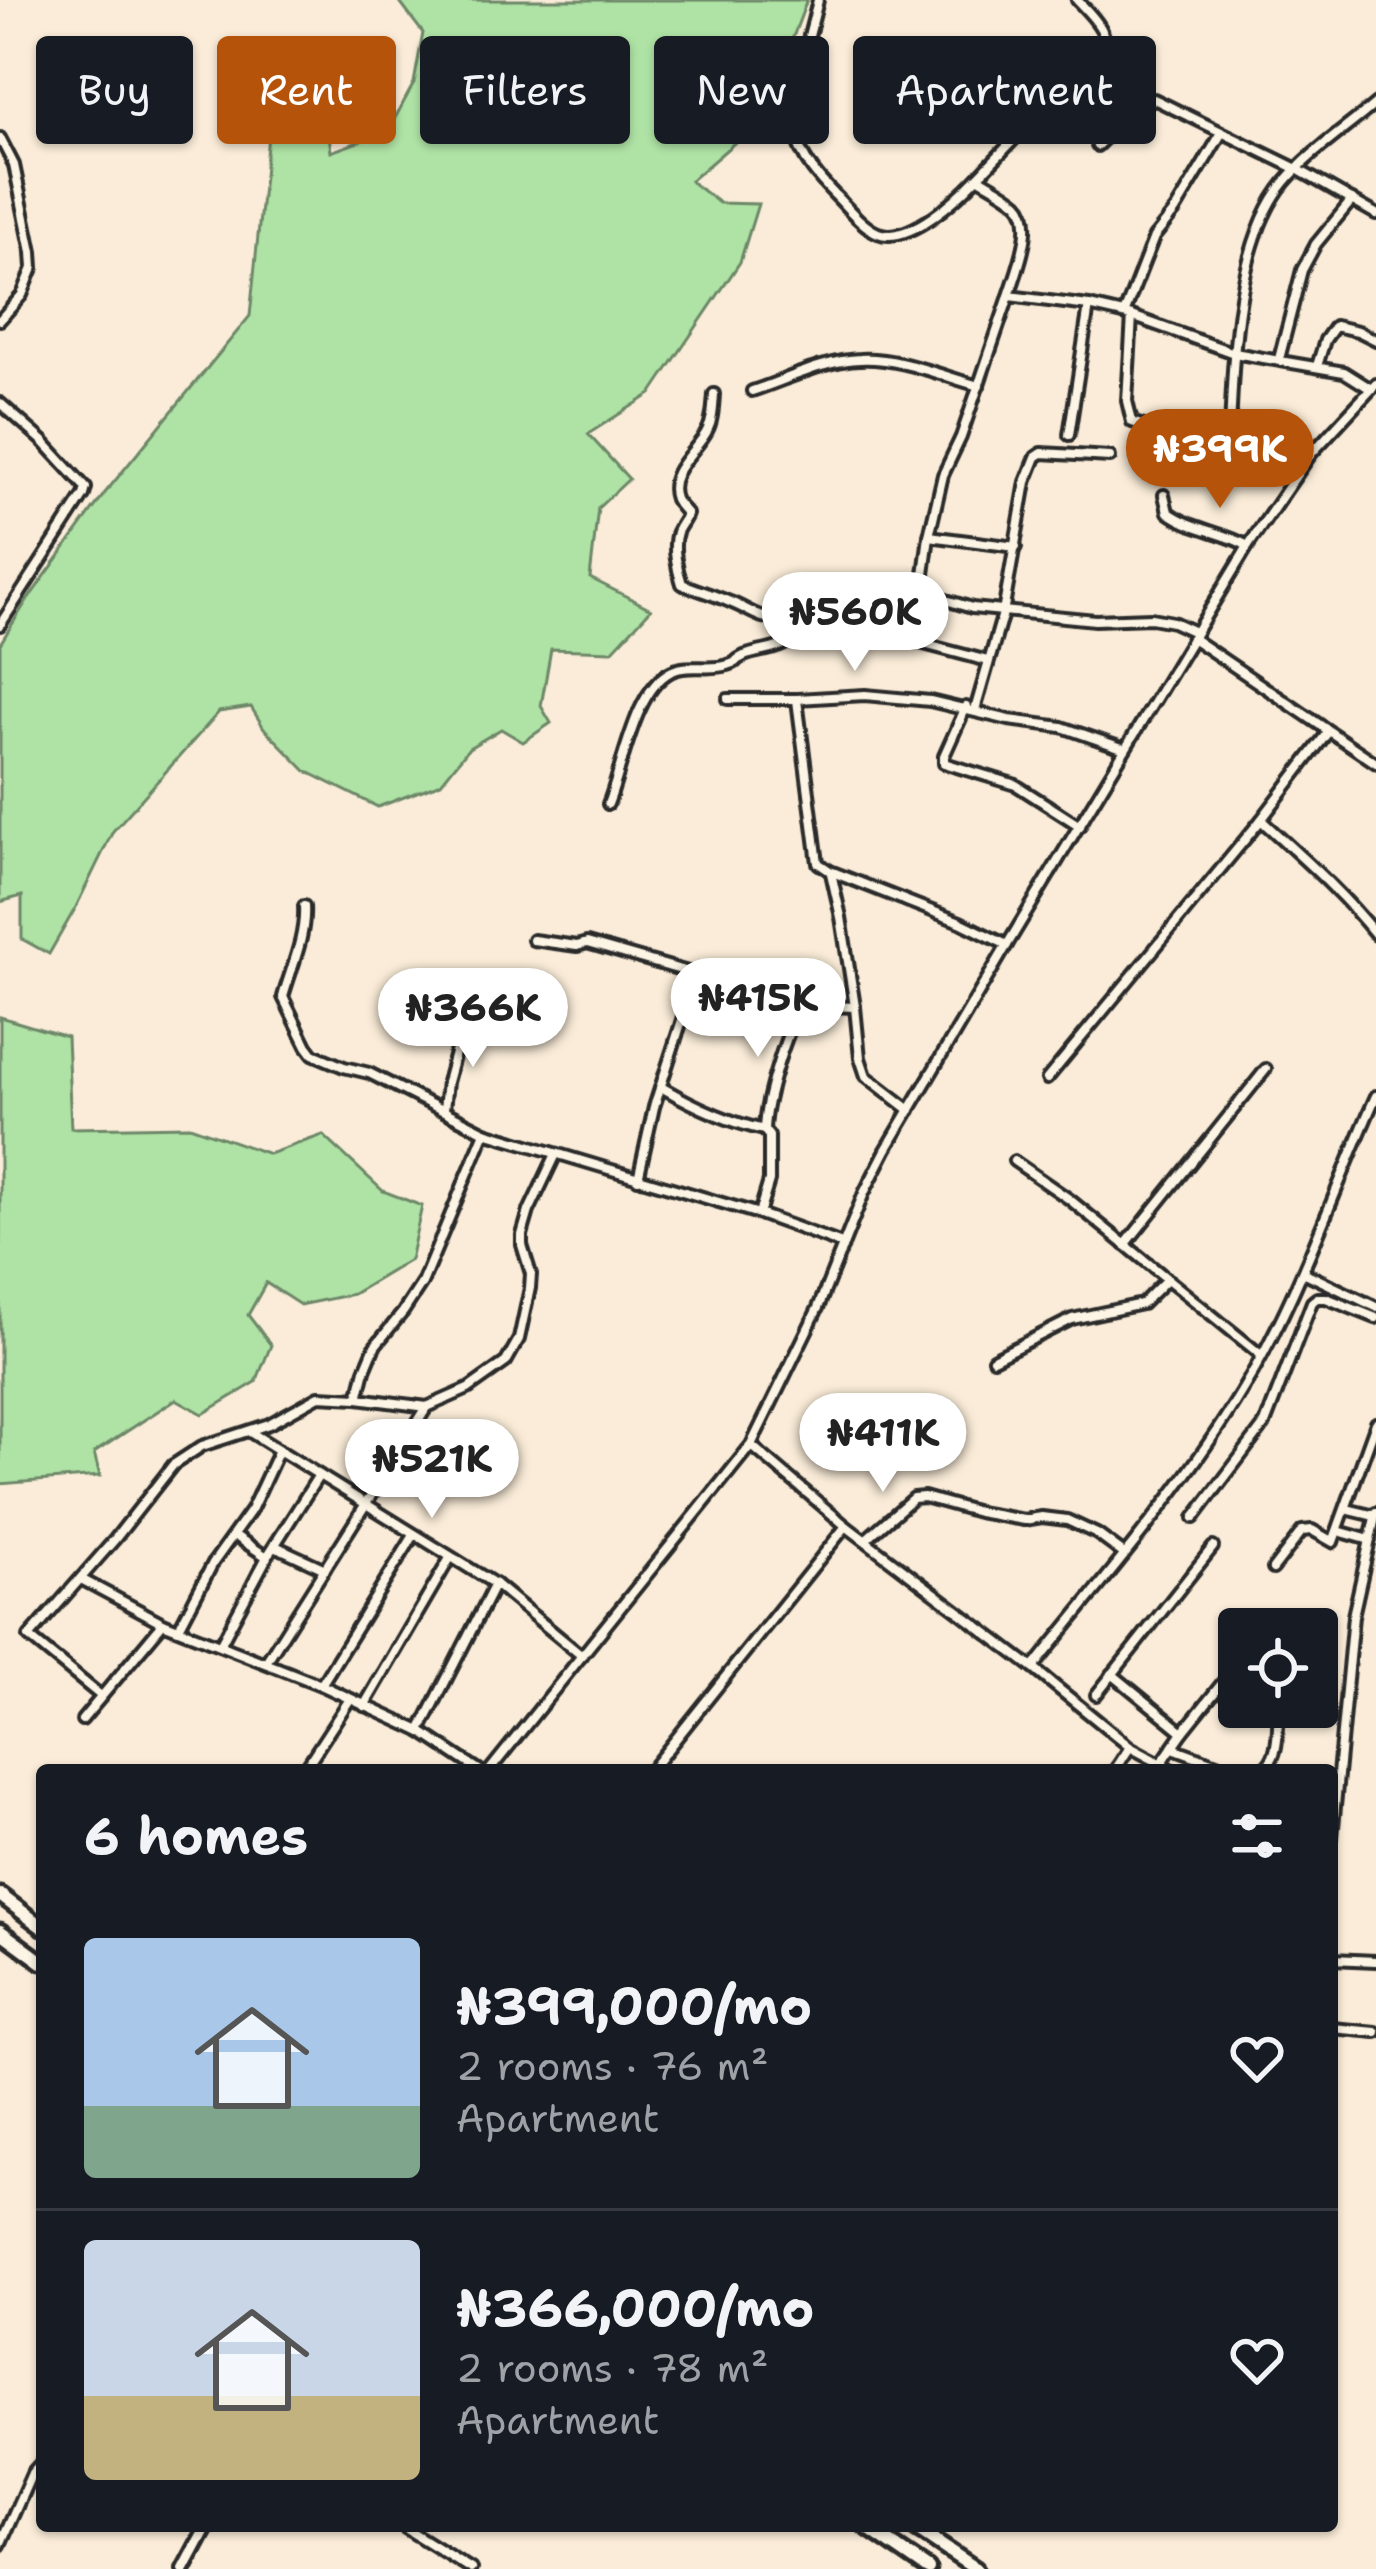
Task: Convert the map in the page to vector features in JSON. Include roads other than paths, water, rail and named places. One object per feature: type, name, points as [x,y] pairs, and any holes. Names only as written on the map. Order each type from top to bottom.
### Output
[{"type":"main road","points":[[0,1895],[36,1922]]},
{"type":"main road","points":[[0,1931],[36,1957]]},
{"type":"main road","points":[[875,2532],[928,2569]]},
{"type":"main road","points":[[922,2532],[976,2569]]},
{"type":"street","points":[[818,0],[794,115],[796,135],[826,185],[870,228],[897,234],[941,212],[1043,108],[1098,62],[1107,44],[1104,35],[1077,0]]},
{"type":"street","points":[[1097,146],[1150,99],[1298,169],[1376,214]]},
{"type":"street","points":[[1230,433],[1234,352],[1262,217],[1298,169],[1376,103]]},
{"type":"street","points":[[1222,134],[1154,237],[1128,315],[1126,401],[1132,422],[1159,431],[1230,433],[1311,454]]},
{"type":"street","points":[[0,138],[14,165],[33,263],[22,295],[0,320]]},
{"type":"street","points":[[978,177],[1018,202],[1027,219],[1010,296],[943,475],[923,582],[928,591],[953,604],[1004,613],[1172,622],[1376,763]]},
{"type":"street","points":[[1280,359],[1302,269],[1352,200]]},
{"type":"street","points":[[495,1764],[751,1445],[818,1308],[864,1193],[1007,945],[1249,546],[1311,454],[1374,386],[1344,372],[1234,352],[1128,315],[1010,296]]},
{"type":"street","points":[[1069,436],[1089,306]]},
{"type":"street","points":[[1317,366],[1332,327],[1376,340]]},
{"type":"street","points":[[752,391],[861,358],[898,363],[979,386]]},
{"type":"street","points":[[715,394],[708,428],[686,456],[675,486],[676,502],[687,514],[677,533],[680,581],[757,616],[788,619]]},
{"type":"street","points":[[0,404],[86,488],[0,625]]},
{"type":"street","points":[[1079,826],[1016,785],[944,763],[944,756],[970,709],[1004,613],[1025,482],[1036,457],[1042,453],[1110,457]]},
{"type":"street","points":[[1164,495],[1168,512],[1180,521],[1232,536],[1249,546]]},
{"type":"street","points":[[929,536],[1016,547]]},
{"type":"street","points":[[608,804],[631,732],[648,697],[665,676],[680,669],[729,665],[783,646],[788,642],[788,619],[793,612],[988,661]]},
{"type":"street","points":[[728,699],[865,695],[930,701],[1084,733],[1125,749]]},
{"type":"street","points":[[796,700],[818,860],[830,872],[1007,945]]},
{"type":"street","points":[[1047,1079],[1328,732]]},
{"type":"street","points":[[1261,820],[1376,935]]},
{"type":"street","points":[[830,872],[866,1076],[910,1110]]},
{"type":"street","points":[[304,906],[284,997],[310,1051],[369,1073],[485,1132],[759,1214],[842,1244]]},
{"type":"street","points":[[533,940],[587,943],[803,1005],[855,1007]]},
{"type":"street","points":[[638,1179],[660,1086],[692,989],[702,974]]},
{"type":"street","points":[[764,1130],[770,1089],[803,1005]]},
{"type":"street","points":[[444,1109],[464,1024]]},
{"type":"street","points":[[1125,1245],[1266,1069]]},
{"type":"street","points":[[660,1086],[769,1136],[771,1168],[759,1214]]},
{"type":"street","points":[[1033,1668],[1124,1554],[1245,1387],[1304,1273],[1376,1096]]},
{"type":"street","points":[[358,1398],[375,1346],[422,1282],[485,1132]]},
{"type":"street","points":[[101,1696],[28,1637],[173,1465],[202,1445],[269,1424],[320,1396],[427,1406],[468,1389],[506,1362],[530,1288],[522,1235],[556,1154]]},
{"type":"street","points":[[1014,1161],[1069,1199],[1261,1355]]},
{"type":"street","points":[[1304,1273],[1376,1307]]},
{"type":"street","points":[[993,1359],[1072,1319],[1142,1304],[1167,1279]]},
{"type":"street","points":[[1194,1519],[1265,1424],[1312,1302],[1326,1298],[1376,1318]]},
{"type":"street","points":[[266,1662],[427,1406]]},
{"type":"street","points":[[1273,1569],[1302,1531],[1312,1530],[1333,1542],[1376,1423]]},
{"type":"street","points":[[249,1431],[495,1584],[582,1656]]},
{"type":"street","points":[[751,1445],[846,1526],[1130,1747],[1158,1764]]},
{"type":"street","points":[[178,1628],[213,1563],[251,1510],[278,1450]]},
{"type":"street","points":[[220,1645],[267,1557],[319,1475]]},
{"type":"street","points":[[865,1540],[913,1498],[925,1497],[1003,1517],[1067,1520],[1124,1554]]},
{"type":"street","points":[[1337,1764],[1353,1616],[1376,1515],[1346,1509]]},
{"type":"street","points":[[655,1764],[846,1526]]},
{"type":"street","points":[[1338,1531],[1370,1540]]},
{"type":"street","points":[[233,1535],[267,1557]]},
{"type":"street","points":[[321,1685],[414,1535]]},
{"type":"street","points":[[275,1546],[325,1569]]},
{"type":"street","points":[[1096,1695],[1213,1547]]},
{"type":"street","points":[[364,1706],[450,1558]]},
{"type":"street","points":[[81,1579],[164,1623],[321,1685],[420,1731],[470,1764]]},
{"type":"street","points":[[420,1731],[495,1584]]},
{"type":"street","points":[[82,1720],[164,1623]]},
{"type":"street","points":[[1112,1674],[1183,1732]]},
{"type":"street","points":[[1161,1764],[1218,1688]]},
{"type":"street","points":[[308,1764],[350,1699]]},
{"type":"street","points":[[1270,1764],[1276,1728]]},
{"type":"street","points":[[1118,1764],[1130,1747]]},
{"type":"street","points":[[1172,1748],[1214,1764]]},
{"type":"street","points":[[1338,1959],[1376,1961]]},
{"type":"street","points":[[1338,2029],[1376,2032]]},
{"type":"street","points":[[0,2545],[36,2469]]},
{"type":"street","points":[[184,2569],[204,2532]]},
{"type":"street","points":[[411,2532],[470,2569]]}]
